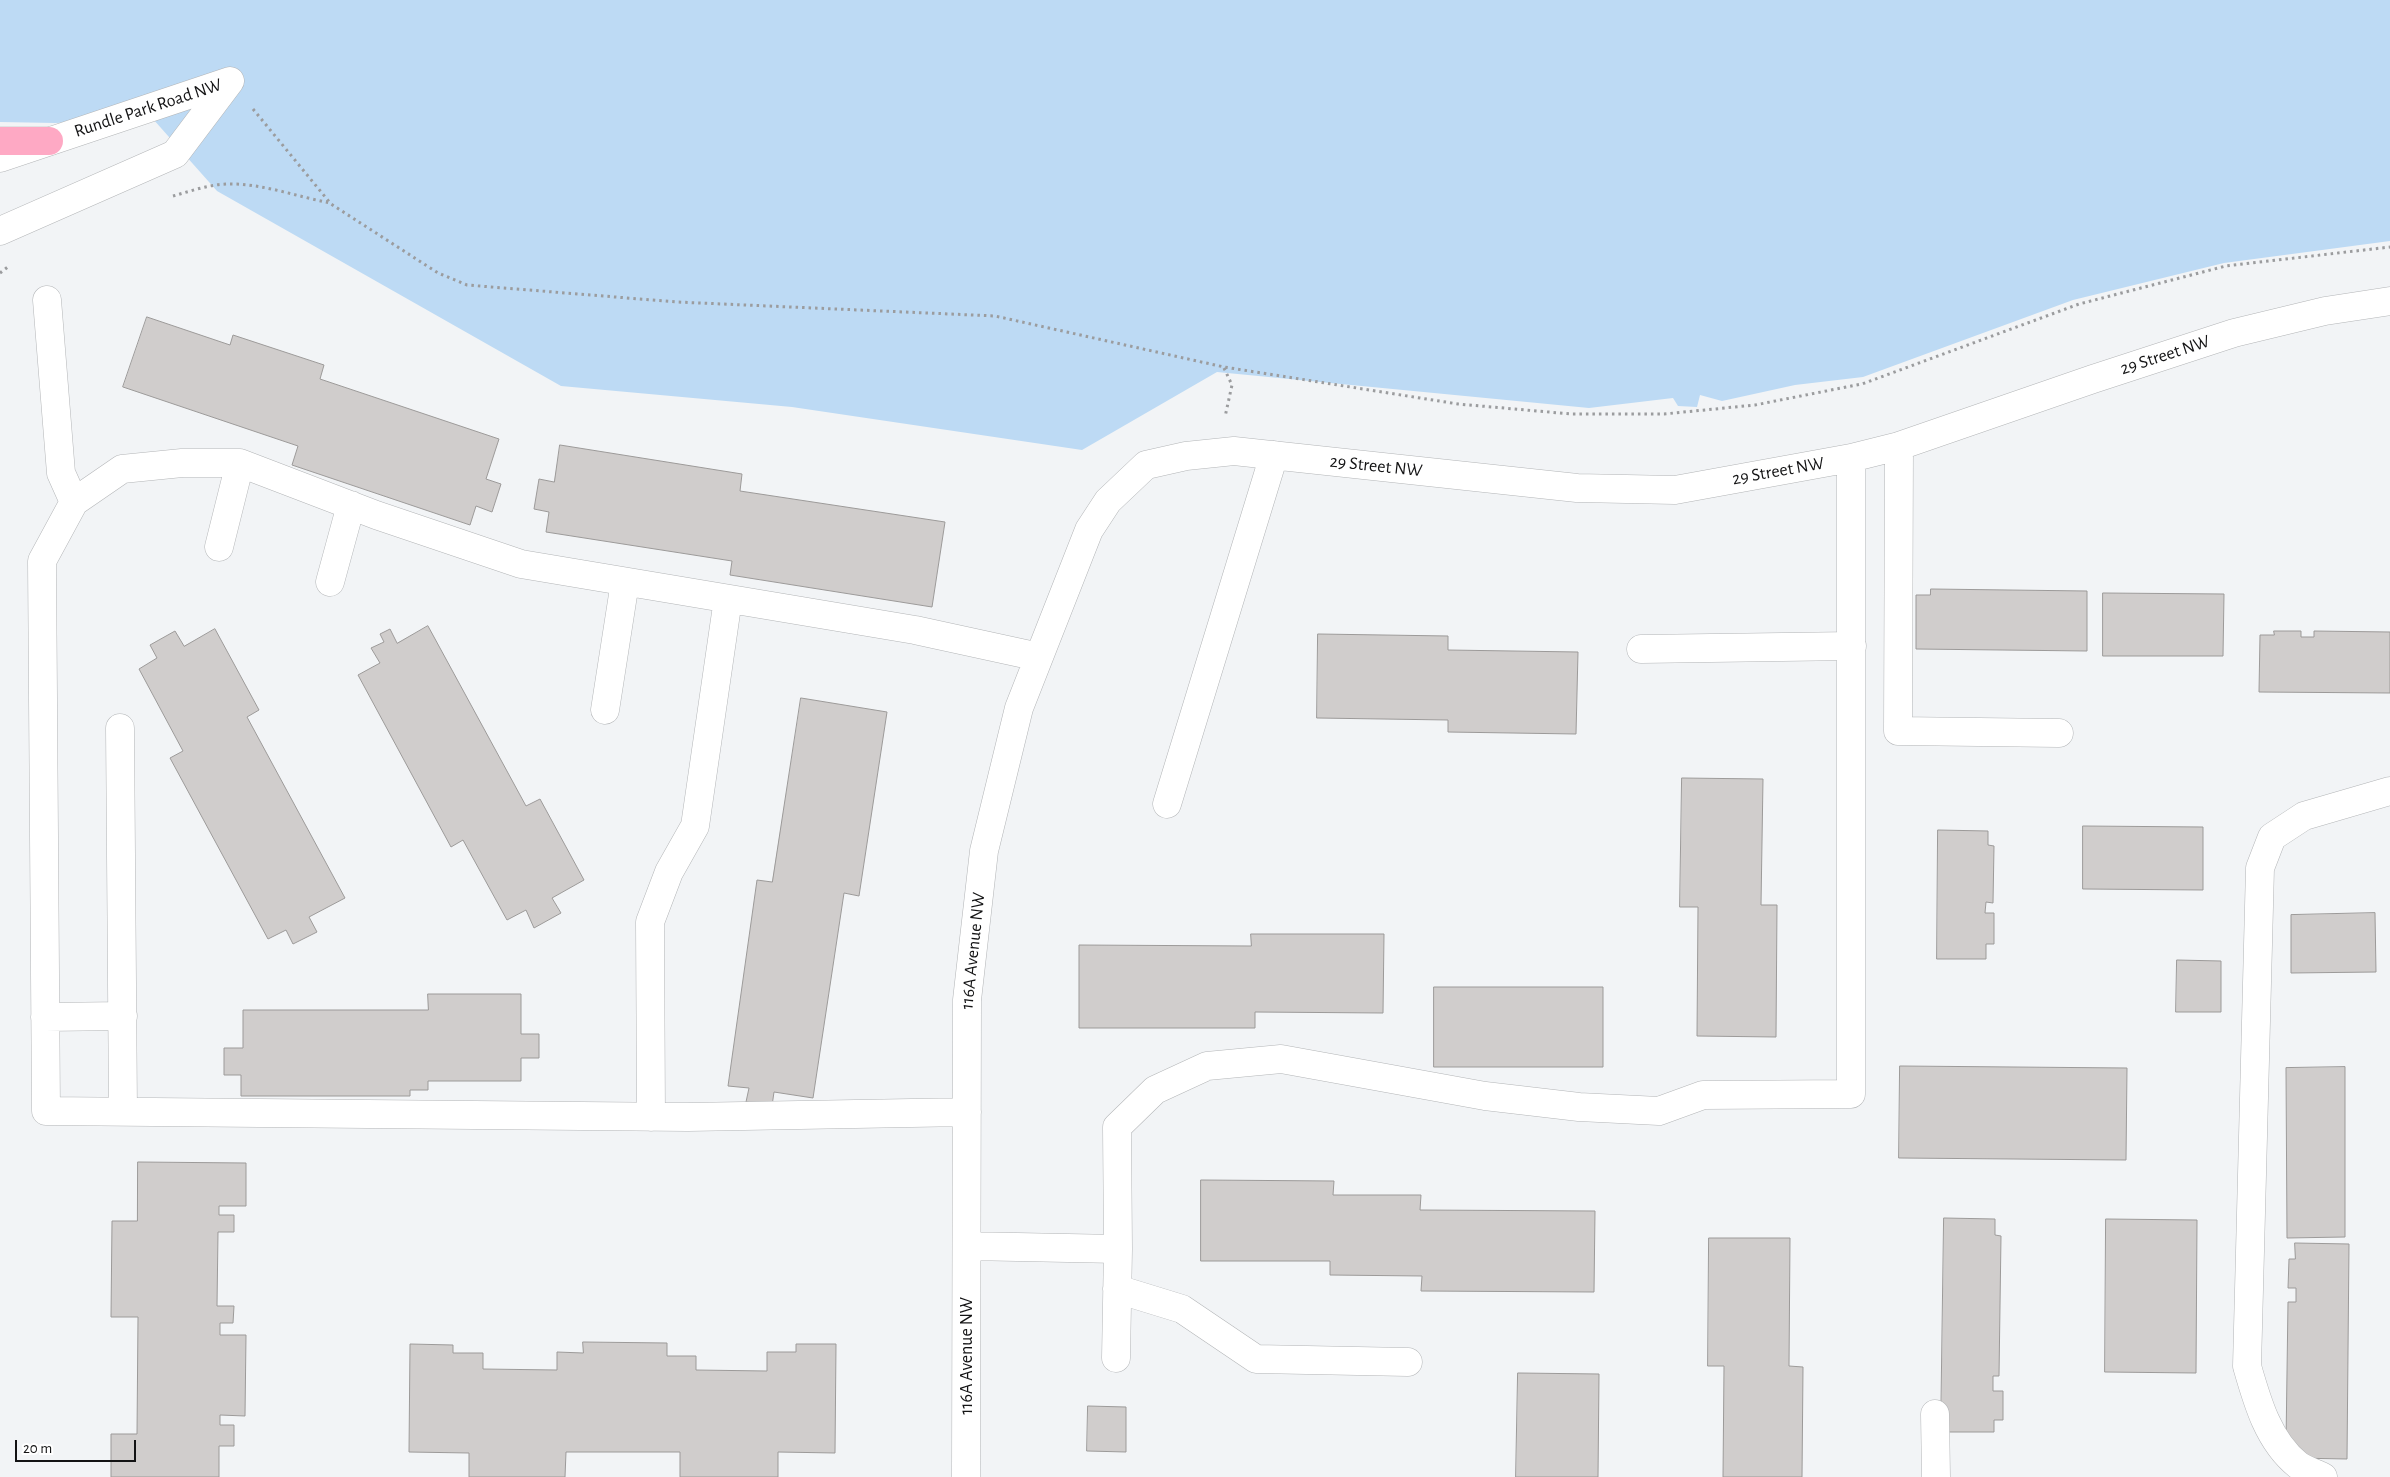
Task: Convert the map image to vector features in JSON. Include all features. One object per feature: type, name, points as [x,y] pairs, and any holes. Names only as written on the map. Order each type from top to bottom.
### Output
[{"type":"main road","points":[[0,141],[49,141]]},
{"type":"street","name":"Rundle Park Road NW","points":[[0,158],[230,81]]},
{"type":"street","name":"Rundle Park Road NW","points":[[0,231],[176,154],[230,81]]},
{"type":"street","points":[[47,300],[61,473],[74,502]]},
{"type":"street","name":"29 Street NW","points":[[1146,465],[1207,453],[1234,451],[1577,488],[1675,490],[1851,458],[1899,446],[2092,379],[2234,333],[2325,311],[2390,301]]},
{"type":"street","points":[[1899,446],[1898,731],[2060,733]]},
{"type":"street","points":[[1167,804],[1274,455]]},
{"type":"street","points":[[1116,1358],[1118,1289],[1117,1128],[1155,1090],[1207,1066],[1281,1060],[1485,1096],[1579,1107],[1659,1111],[1703,1095],[1851,1094],[1851,458]]},
{"type":"street","points":[[967,1112],[650,1117],[46,1111],[42,561],[74,502],[122,469],[182,462],[240,463],[351,505],[522,564],[915,630],[1039,657]]},
{"type":"street","points":[[219,547],[240,463]]},
{"type":"street","name":"116A Avenue NW","points":[[966,1477],[967,1000],[984,851],[1019,708],[1089,530],[1108,501],[1146,465]]},
{"type":"street","points":[[330,582],[351,505]]},
{"type":"street","points":[[605,710],[625,582]]},
{"type":"street","points":[[650,1117],[650,922],[669,872],[695,826],[728,599]]},
{"type":"street","points":[[1641,649],[1852,646]]},
{"type":"street","points":[[120,728],[124,1111]]},
{"type":"street","points":[[2323,1477],[2299,1466],[2280,1448],[2257,1402],[2247,1366],[2260,868],[2272,837],[2304,816],[2390,791]]},
{"type":"street","points":[[45,1017],[123,1016]]},
{"type":"street","points":[[967,1246],[1118,1248]]},
{"type":"street","points":[[1118,1289],[1182,1309],[1256,1359],[1408,1362]]},
{"type":"street","points":[[1935,1414],[1936,1477]]},
{"type":"path","points":[[230,81],[331,204],[438,273],[467,285],[677,302],[995,316],[1224,367],[1458,404],[1571,414],[1664,414],[1755,405],[1862,384],[2079,304],[2226,266],[2390,246]]},
{"type":"path","points":[[168,198],[203,187],[228,184],[247,185],[331,204]]},
{"type":"path","points":[[1207,453],[1224,423],[1232,385],[1224,367]]},
{"type":"shaded area","points":[[0,0],[2390,0],[2390,241],[2224,263],[2073,300],[1863,377],[1795,385],[1722,401],[1700,395],[1697,407],[1678,406],[1673,398],[1589,408],[1217,372],[1082,450],[792,407],[561,386],[217,191],[153,119],[55,123],[0,122]]},
{"type":"building","points":[[147,317],[230,345],[233,335],[324,365],[320,379],[499,439],[486,479],[501,484],[492,512],[476,506],[470,525],[292,465],[298,446],[123,387]]},
{"type":"building","points":[[560,445],[742,474],[740,491],[945,522],[932,607],[730,575],[732,561],[546,532],[549,512],[534,509],[539,479],[554,482]]},
{"type":"building","points":[[1931,589],[2087,591],[2087,651],[1916,649],[1916,595],[1930,595]]},
{"type":"building","points":[[2103,593],[2224,594],[2223,656],[2103,656]]},
{"type":"building","points":[[428,626],[526,806],[540,799],[584,880],[552,898],[561,913],[534,928],[526,910],[507,920],[463,840],[451,847],[358,675],[380,663],[371,648],[384,642],[380,634],[390,629],[397,643]]},
{"type":"building","points":[[215,629],[259,710],[247,717],[345,898],[309,917],[317,932],[293,944],[286,930],[268,939],[170,758],[183,751],[139,669],[157,658],[150,645],[175,631],[184,646]]},
{"type":"building","points":[[2274,631],[2301,631],[2301,637],[2314,637],[2314,631],[2390,632],[2390,693],[2259,692],[2260,635],[2274,635]]},
{"type":"building","points":[[1318,634],[1448,636],[1448,650],[1578,652],[1576,734],[1448,732],[1448,720],[1317,718]]},
{"type":"building","points":[[801,698],[887,712],[859,896],[844,893],[813,1098],[774,1092],[772,1106],[746,1102],[749,1088],[728,1086],[757,880],[772,882]]},
{"type":"building","points":[[1682,778],[1763,779],[1761,905],[1777,905],[1776,1037],[1697,1036],[1698,907],[1680,907]]},
{"type":"building","points":[[2083,826],[2203,827],[2203,890],[2083,889]]},
{"type":"building","points":[[1938,830],[1988,831],[1988,845],[1994,846],[1993,903],[1986,902],[1985,913],[1994,913],[1994,944],[1986,944],[1986,959],[1937,959]]},
{"type":"building","points":[[2375,913],[2376,972],[2291,973],[2291,915]]},
{"type":"building","points":[[1251,934],[1384,934],[1383,1013],[1255,1012],[1255,1028],[1079,1028],[1079,945],[1251,946]]},
{"type":"building","points":[[2177,960],[2221,961],[2221,1012],[2176,1012]]},
{"type":"building","points":[[1434,987],[1603,987],[1603,1067],[1434,1067]]},
{"type":"building","points":[[428,994],[521,994],[521,1034],[539,1034],[539,1058],[521,1058],[521,1081],[428,1081],[428,1090],[410,1090],[410,1096],[241,1096],[241,1075],[224,1075],[224,1048],[243,1048],[243,1010],[428,1010]]},
{"type":"building","points":[[1900,1066],[2127,1068],[2126,1160],[1899,1158]]},
{"type":"building","points":[[2345,1067],[2345,1237],[2287,1238],[2286,1068]]},
{"type":"building","points":[[138,1162],[246,1163],[246,1206],[219,1206],[219,1215],[234,1215],[234,1232],[218,1232],[217,1306],[234,1306],[233,1323],[220,1323],[220,1335],[246,1335],[245,1416],[220,1415],[220,1425],[234,1425],[234,1446],[219,1446],[219,1477],[111,1477],[111,1434],[137,1434],[138,1317],[111,1317],[112,1221],[137,1221]]},
{"type":"building","points":[[1201,1180],[1334,1181],[1333,1195],[1421,1195],[1420,1210],[1595,1211],[1594,1292],[1421,1291],[1422,1276],[1330,1275],[1330,1261],[1201,1261]]},
{"type":"building","points":[[1944,1218],[1995,1219],[1995,1235],[2001,1236],[1999,1376],[1993,1376],[1993,1391],[2003,1391],[2003,1420],[1994,1420],[1994,1432],[1941,1432]]},
{"type":"building","points":[[2106,1219],[2197,1220],[2196,1373],[2105,1372]]},
{"type":"building","points":[[1709,1238],[1790,1238],[1789,1366],[1803,1367],[1802,1477],[1723,1477],[1724,1366],[1708,1366]]},
{"type":"building","points":[[2295,1243],[2349,1244],[2347,1459],[2294,1458],[2286,1443],[2288,1302],[2296,1302],[2296,1288],[2288,1288],[2289,1259],[2295,1259]]},
{"type":"building","points":[[583,1342],[667,1343],[667,1356],[696,1356],[696,1370],[767,1371],[767,1352],[796,1352],[796,1344],[836,1344],[835,1453],[778,1452],[778,1477],[680,1477],[680,1452],[566,1452],[565,1477],[469,1477],[469,1453],[409,1452],[410,1344],[453,1345],[453,1353],[483,1353],[483,1369],[557,1370],[557,1352],[583,1353]]},
{"type":"building","points":[[1518,1373],[1599,1374],[1598,1477],[1516,1477]]},
{"type":"building","points":[[1088,1406],[1126,1407],[1126,1452],[1087,1451]]}]
